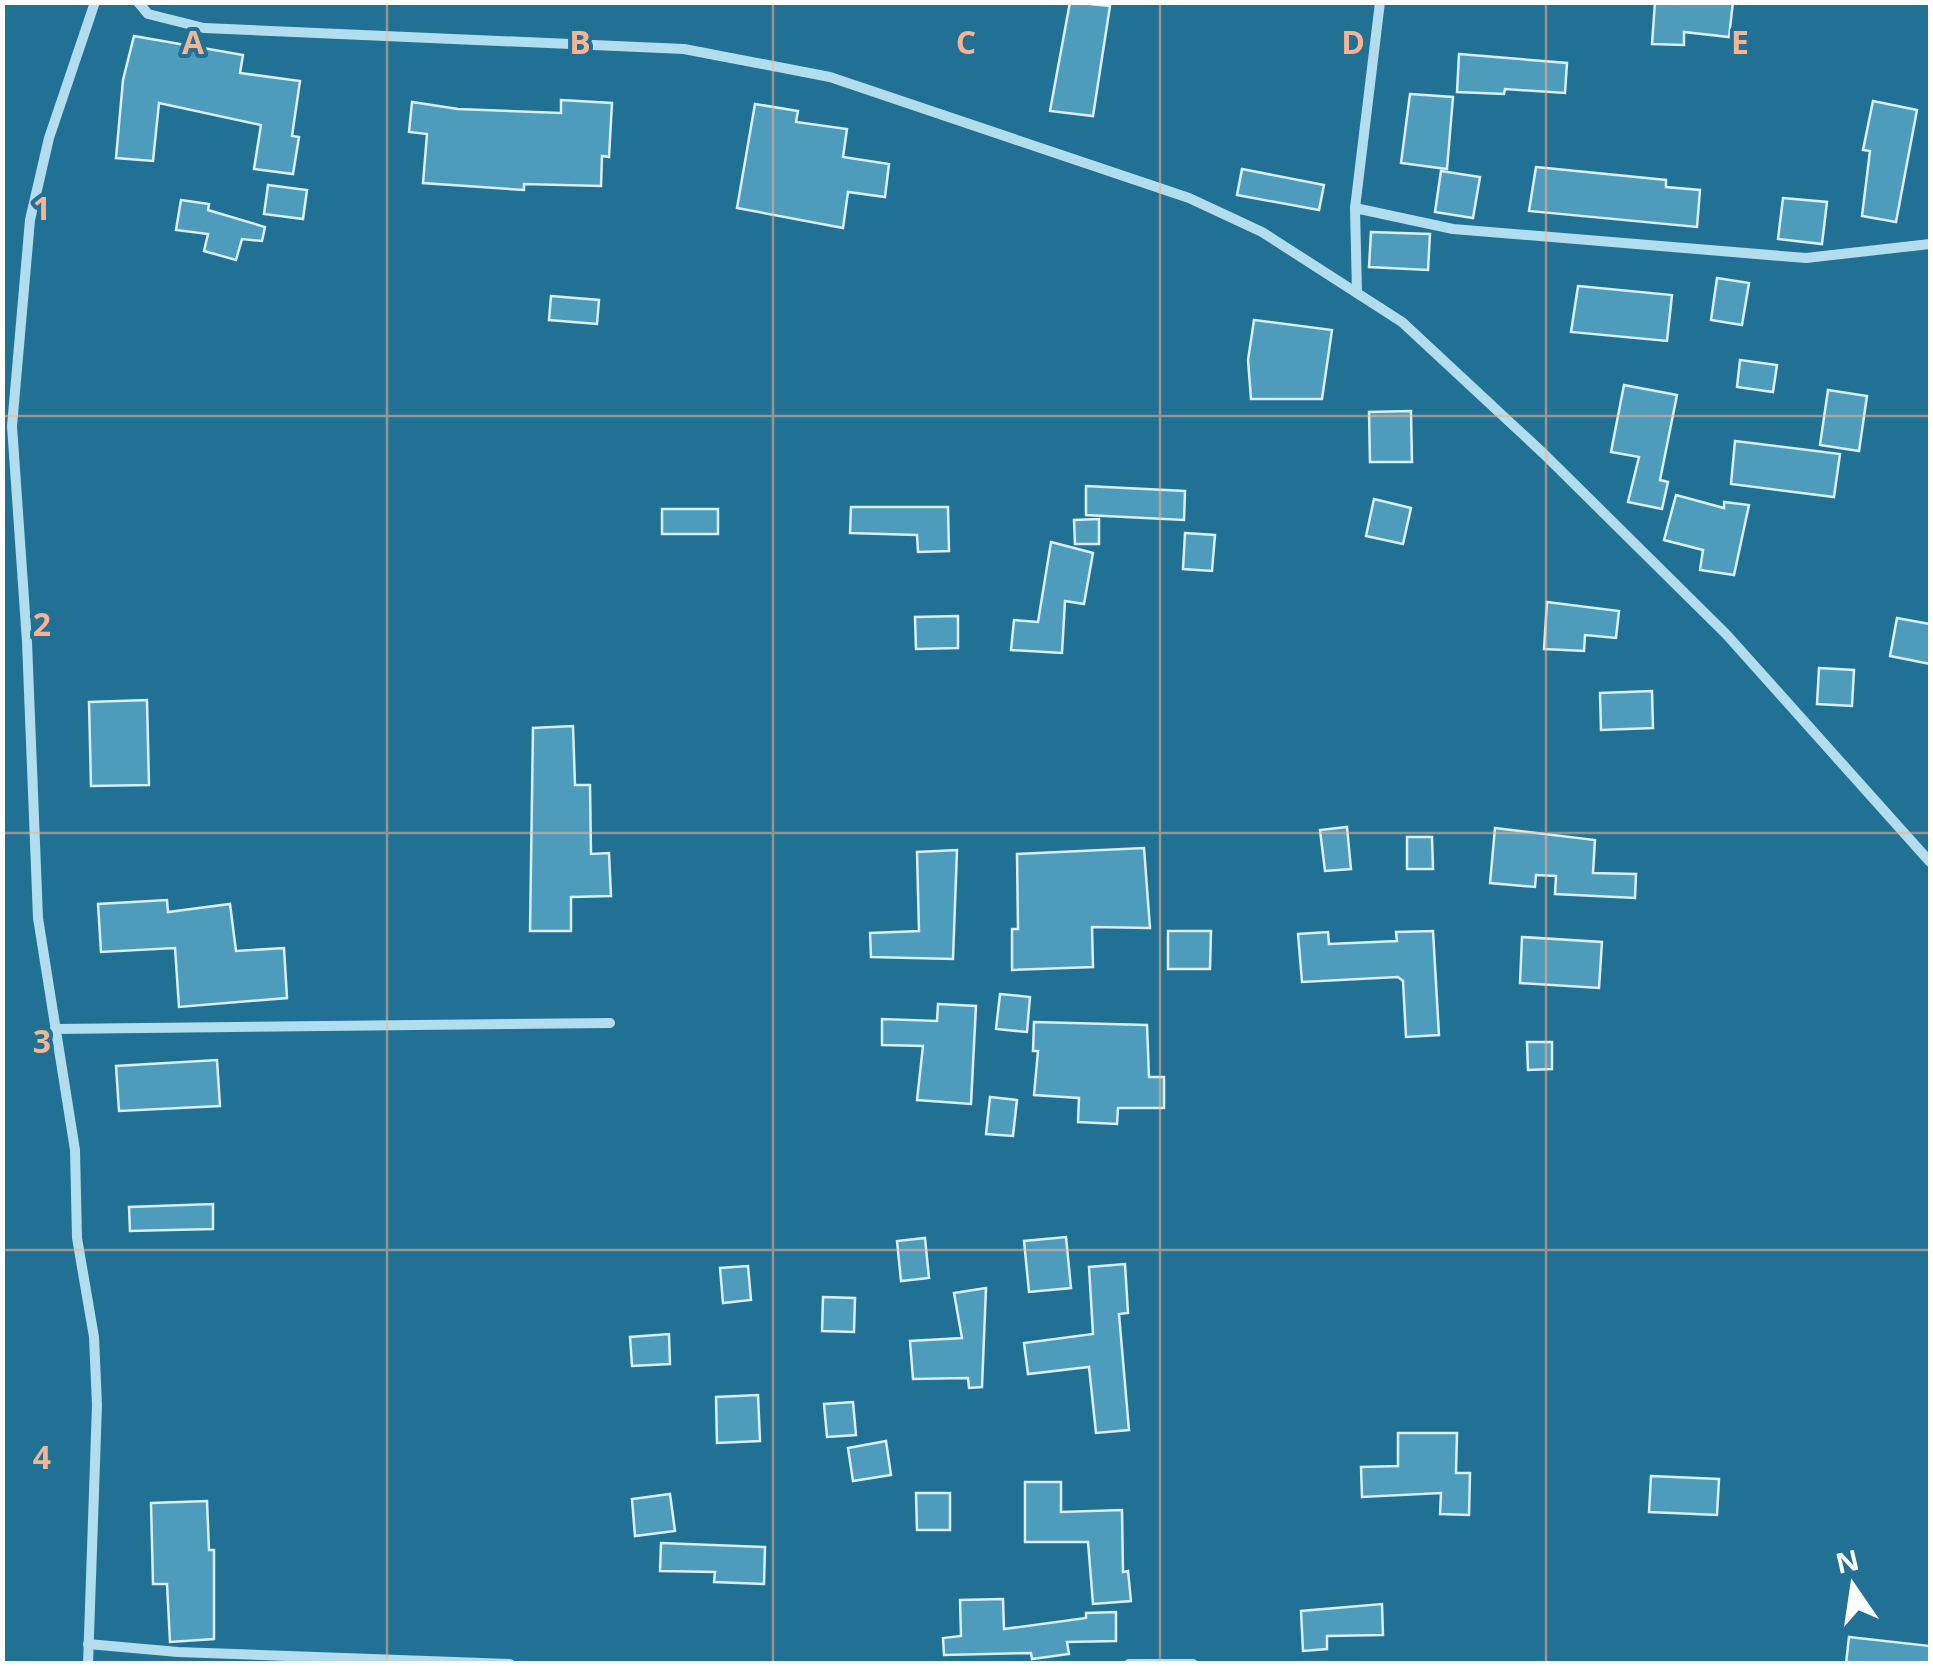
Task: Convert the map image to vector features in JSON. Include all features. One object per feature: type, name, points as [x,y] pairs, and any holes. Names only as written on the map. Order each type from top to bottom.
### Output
[{"type":"street","points":[[88,1664],[97,1405],[94,1337],[77,1238],[75,1150],[38,918],[12,426],[30,220],[49,138],[95,2]]},
{"type":"street","points":[[138,2],[148,14],[204,28],[684,49],[830,77],[1190,198],[1262,232],[1357,292],[1430,349],[1712,620],[1930,862]]},
{"type":"street","points":[[1357,292],[1355,208],[1380,2]]},
{"type":"street","points":[[1355,208],[1453,229],[1806,258],[1930,244]]},
{"type":"street","points":[[55,1029],[610,1023]]},
{"type":"street","points":[[88,1644],[178,1652],[510,1664]]},
{"type":"street","points":[[1129,1664],[1193,1664]]},
{"type":"building","points":[[1070,2],[1110,6],[1093,116],[1050,111]]},
{"type":"building","points":[[1655,2],[1733,2],[1729,37],[1684,32],[1684,45],[1652,44]]},
{"type":"building","points":[[134,36],[243,55],[240,73],[300,81],[292,136],[299,137],[293,174],[254,169],[261,125],[159,103],[153,161],[116,158],[123,80]]},
{"type":"building","points":[[1459,54],[1567,63],[1565,93],[1505,89],[1504,94],[1457,92]]},
{"type":"building","points":[[1410,94],[1453,97],[1447,169],[1401,163]]},
{"type":"building","points":[[561,100],[612,103],[609,157],[602,156],[601,186],[524,184],[524,190],[423,183],[427,134],[409,132],[412,102],[458,109],[561,113]]},
{"type":"building","points":[[1873,101],[1917,110],[1896,222],[1862,216],[1870,151],[1863,150]]},
{"type":"building","points":[[755,104],[798,111],[796,122],[847,129],[843,157],[889,164],[885,197],[848,192],[843,228],[737,208]]},
{"type":"building","points":[[1536,167],[1666,180],[1666,187],[1700,190],[1697,227],[1529,211]]},
{"type":"building","points":[[1242,169],[1324,185],[1319,210],[1237,195]]},
{"type":"building","points":[[1441,171],[1480,177],[1473,218],[1435,212]]},
{"type":"building","points":[[268,185],[307,190],[303,219],[264,214]]},
{"type":"building","points":[[1783,198],[1827,202],[1822,244],[1778,239]]},
{"type":"building","points":[[181,200],[209,204],[208,210],[265,227],[262,241],[242,239],[236,260],[204,251],[208,234],[176,230]]},
{"type":"building","points":[[1371,232],[1430,234],[1428,270],[1369,267]]},
{"type":"building","points":[[1717,278],[1749,283],[1742,325],[1711,320]]},
{"type":"building","points":[[1578,286],[1672,295],[1667,341],[1571,332]]},
{"type":"building","points":[[551,296],[599,300],[597,324],[549,320]]},
{"type":"building","points":[[1254,320],[1332,330],[1322,399],[1251,399],[1248,360]]},
{"type":"building","points":[[1740,360],[1777,365],[1773,392],[1737,387]]},
{"type":"building","points":[[1624,385],[1677,395],[1660,480],[1668,482],[1662,509],[1628,502],[1639,457],[1611,452]]},
{"type":"building","points":[[1828,390],[1867,396],[1859,451],[1820,445]]},
{"type":"building","points":[[1411,411],[1412,462],[1370,462],[1369,412]]},
{"type":"building","points":[[1735,441],[1840,454],[1834,497],[1731,484]]},
{"type":"building","points":[[1086,486],[1185,491],[1184,520],[1086,515]]},
{"type":"building","points":[[1676,495],[1724,508],[1724,502],[1749,505],[1734,575],[1700,570],[1703,550],[1664,540]]},
{"type":"building","points":[[1374,499],[1411,508],[1403,544],[1366,536]]},
{"type":"building","points":[[851,507],[948,507],[949,551],[918,552],[917,535],[850,533]]},
{"type":"building","points":[[662,509],[718,509],[718,534],[662,534]]},
{"type":"building","points":[[1099,519],[1099,544],[1075,544],[1074,520]]},
{"type":"building","points":[[1185,533],[1215,535],[1212,571],[1183,569]]},
{"type":"building","points":[[1051,542],[1093,553],[1084,604],[1065,601],[1062,653],[1011,650],[1014,620],[1038,622]]},
{"type":"building","points":[[1547,602],[1619,611],[1616,638],[1585,635],[1584,651],[1544,649]]},
{"type":"building","points":[[958,616],[958,648],[916,649],[915,617]]},
{"type":"building","points":[[1897,618],[1930,624],[1930,664],[1890,656]]},
{"type":"building","points":[[1819,668],[1854,670],[1852,706],[1817,704]]},
{"type":"building","points":[[1652,691],[1653,728],[1601,730],[1600,693]]},
{"type":"building","points":[[147,700],[149,785],[91,786],[89,702]]},
{"type":"building","points":[[573,726],[575,785],[590,785],[591,854],[609,853],[611,896],[571,897],[571,931],[530,931],[533,728]]},
{"type":"building","points":[[1347,827],[1351,869],[1325,871],[1320,830]]},
{"type":"building","points":[[1495,828],[1595,840],[1593,873],[1636,874],[1635,898],[1555,894],[1556,876],[1536,875],[1535,887],[1490,883]]},
{"type":"building","points":[[1407,837],[1432,837],[1433,869],[1407,869]]},
{"type":"building","points":[[1144,848],[1150,928],[1092,927],[1093,967],[1012,970],[1012,929],[1018,929],[1017,854]]},
{"type":"building","points":[[957,850],[953,959],[871,957],[870,933],[919,931],[917,852]]},
{"type":"building","points":[[167,900],[168,912],[230,904],[236,951],[284,948],[287,998],[179,1007],[175,948],[101,952],[98,904]]},
{"type":"building","points":[[1168,931],[1211,931],[1210,969],[1168,969]]},
{"type":"building","points":[[1433,931],[1439,1035],[1406,1037],[1403,981],[1398,977],[1302,982],[1298,934],[1328,932],[1329,944],[1397,941],[1396,932]]},
{"type":"building","points":[[1522,937],[1602,942],[1599,988],[1520,983]]},
{"type":"building","points":[[1000,994],[1030,997],[1027,1032],[996,1029]]},
{"type":"building","points":[[938,1004],[976,1006],[971,1104],[917,1100],[923,1046],[882,1045],[882,1019],[937,1021]]},
{"type":"building","points":[[1034,1022],[1147,1025],[1149,1077],[1164,1077],[1164,1108],[1118,1108],[1117,1124],[1078,1122],[1079,1098],[1034,1095],[1038,1051],[1033,1051]]},
{"type":"building","points":[[1527,1042],[1552,1042],[1552,1069],[1528,1070]]},
{"type":"building","points":[[217,1060],[220,1106],[119,1111],[116,1066]]},
{"type":"building","points":[[990,1097],[1017,1100],[1013,1136],[986,1134]]},
{"type":"building","points":[[213,1204],[213,1229],[130,1231],[129,1207]]},
{"type":"building","points":[[1066,1237],[1071,1288],[1029,1292],[1024,1241]]},
{"type":"building","points":[[925,1238],[929,1278],[901,1281],[897,1241]]},
{"type":"building","points":[[1125,1264],[1128,1313],[1119,1314],[1129,1430],[1096,1433],[1089,1367],[1028,1374],[1024,1343],[1093,1334],[1089,1267]]},
{"type":"building","points":[[748,1266],[751,1300],[723,1303],[720,1268]]},
{"type":"building","points":[[986,1288],[982,1387],[969,1388],[968,1378],[913,1379],[910,1341],[962,1338],[954,1293]]},
{"type":"building","points":[[823,1297],[855,1298],[854,1332],[822,1331]]},
{"type":"building","points":[[669,1334],[670,1364],[632,1366],[630,1337]]},
{"type":"building","points":[[758,1395],[760,1441],[717,1443],[716,1397]]},
{"type":"building","points":[[853,1402],[856,1435],[827,1437],[824,1404]]},
{"type":"building","points":[[1398,1433],[1457,1433],[1456,1473],[1470,1473],[1469,1515],[1440,1514],[1441,1493],[1362,1497],[1361,1467],[1398,1466]]},
{"type":"building","points":[[886,1441],[891,1475],[853,1481],[848,1448]]},
{"type":"building","points":[[1651,1476],[1719,1479],[1717,1515],[1649,1512]]},
{"type":"building","points":[[1025,1482],[1061,1482],[1061,1512],[1122,1510],[1123,1572],[1128,1571],[1131,1601],[1093,1604],[1088,1542],[1025,1542]]},
{"type":"building","points":[[916,1493],[950,1493],[950,1530],[917,1530]]},
{"type":"building","points":[[670,1494],[675,1531],[635,1536],[632,1499]]},
{"type":"building","points":[[207,1501],[209,1550],[214,1550],[214,1639],[170,1642],[167,1584],[153,1584],[151,1503]]},
{"type":"building","points":[[661,1543],[765,1547],[764,1584],[714,1582],[715,1572],[660,1571]]},
{"type":"building","points":[[1003,1599],[1004,1629],[1086,1618],[1086,1613],[1116,1612],[1116,1641],[1067,1642],[1069,1654],[1032,1659],[1031,1653],[944,1655],[943,1638],[961,1636],[960,1600]]},
{"type":"building","points":[[1382,1604],[1383,1635],[1327,1636],[1327,1649],[1303,1651],[1301,1611]]},
{"type":"building","points":[[1849,1637],[1930,1646],[1930,1664],[1846,1664]]}]
